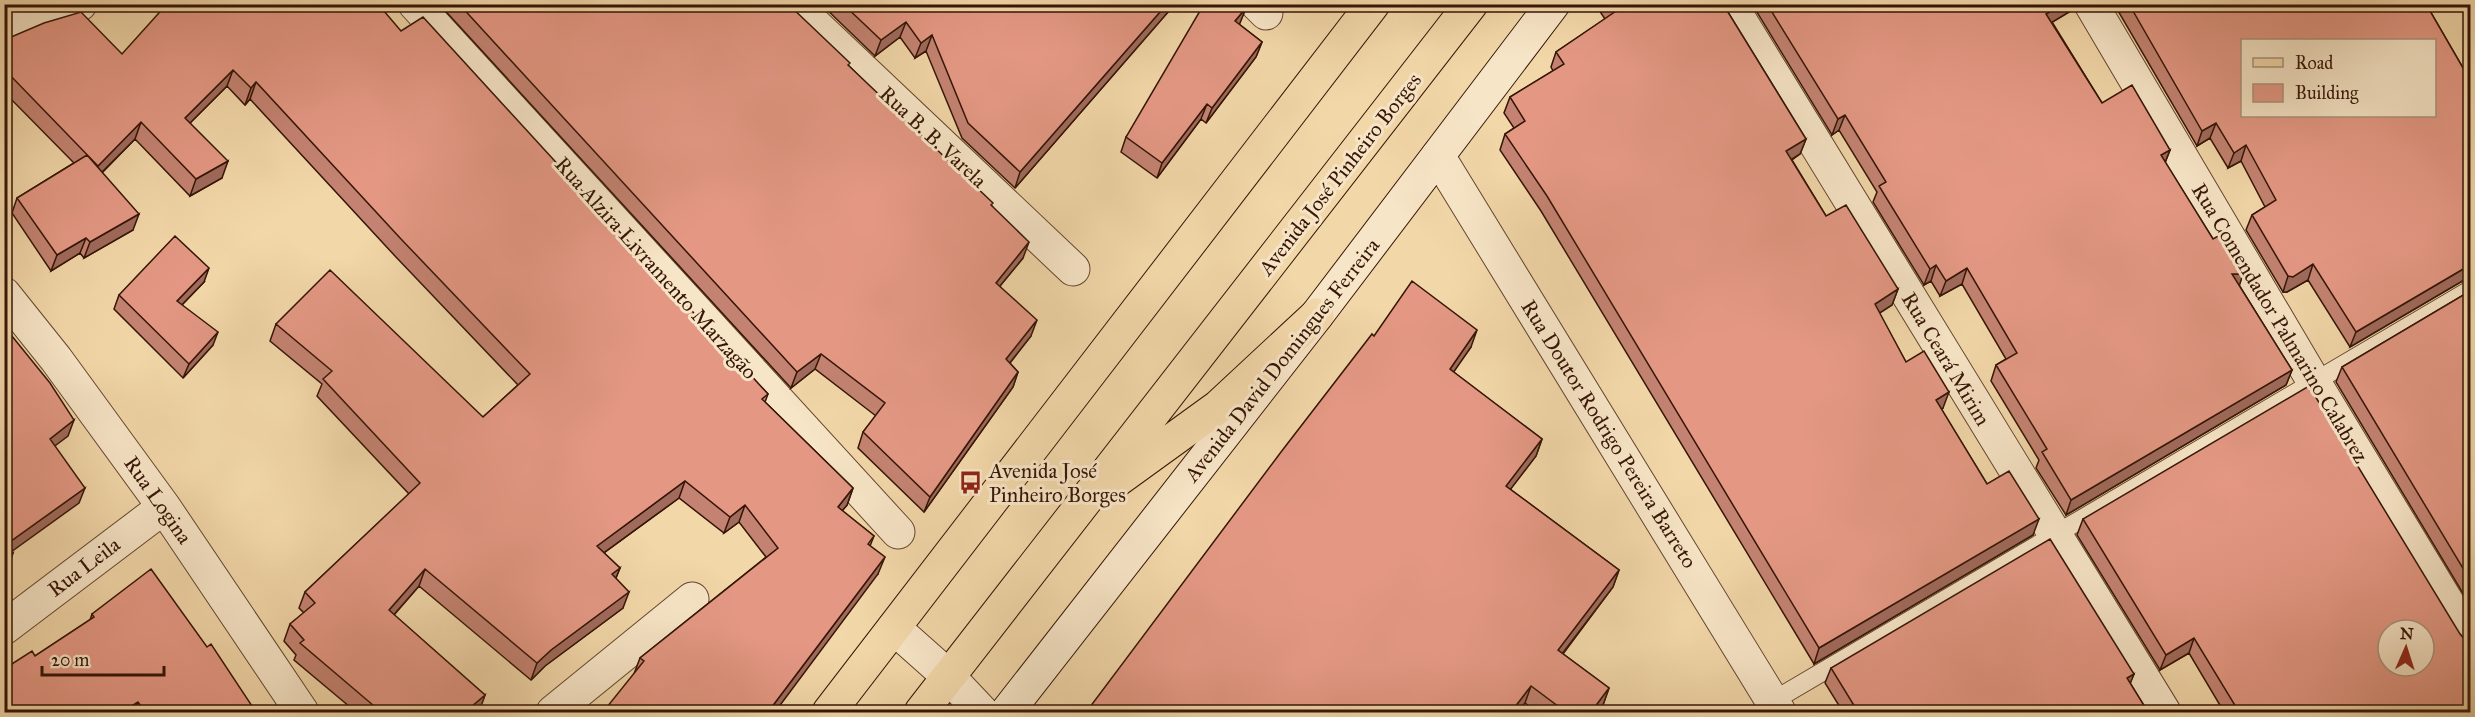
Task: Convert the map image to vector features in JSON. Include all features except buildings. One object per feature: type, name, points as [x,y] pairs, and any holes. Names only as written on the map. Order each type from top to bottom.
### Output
[{"type":"main road","points":[[829,712],[1373,4]]},
{"type":"main road","name":"Avenida José Pinheiro Borges","points":[[921,712],[1471,4]]},
{"type":"main road","points":[[1080,508],[1218,407],[1317,315]]},
{"type":"street","points":[[4,30],[80,4]]},
{"type":"street","name":"Rua Alzira Livramento Marzagão","points":[[415,4],[898,532]]},
{"type":"street","name":"Rua B. B. Varela","points":[[794,4],[1073,269]]},
{"type":"street","name":"Avenida David Domingues Ferreira","points":[[1007,712],[1317,315],[1553,4]]},
{"type":"street","name":"Rua Ceará Mirim","points":[[1730,4],[2164,712]]},
{"type":"street","name":"Rua Comendador Palmarino Calabrez","points":[[2091,4],[2314,382],[2470,640]]},
{"type":"street","name":"Rua Doutor Rodrigo Pereira Barreto","points":[[1438,156],[1776,707]]},
{"type":"street","name":"Rua Logina","points":[[4,294],[56,360],[164,507],[302,712]]},
{"type":"street","name":"Rua Leila","points":[[4,628],[164,507]]},
{"type":"street","points":[[553,712],[692,599]]},
{"type":"street","points":[[894,628],[948,676],[982,712]]},
{"type":"lane","points":[[1776,707],[2054,535],[2470,290]]},
{"type":"place","name":"Avenida José Pinheiro Borges","points":[[971,483]]}]
